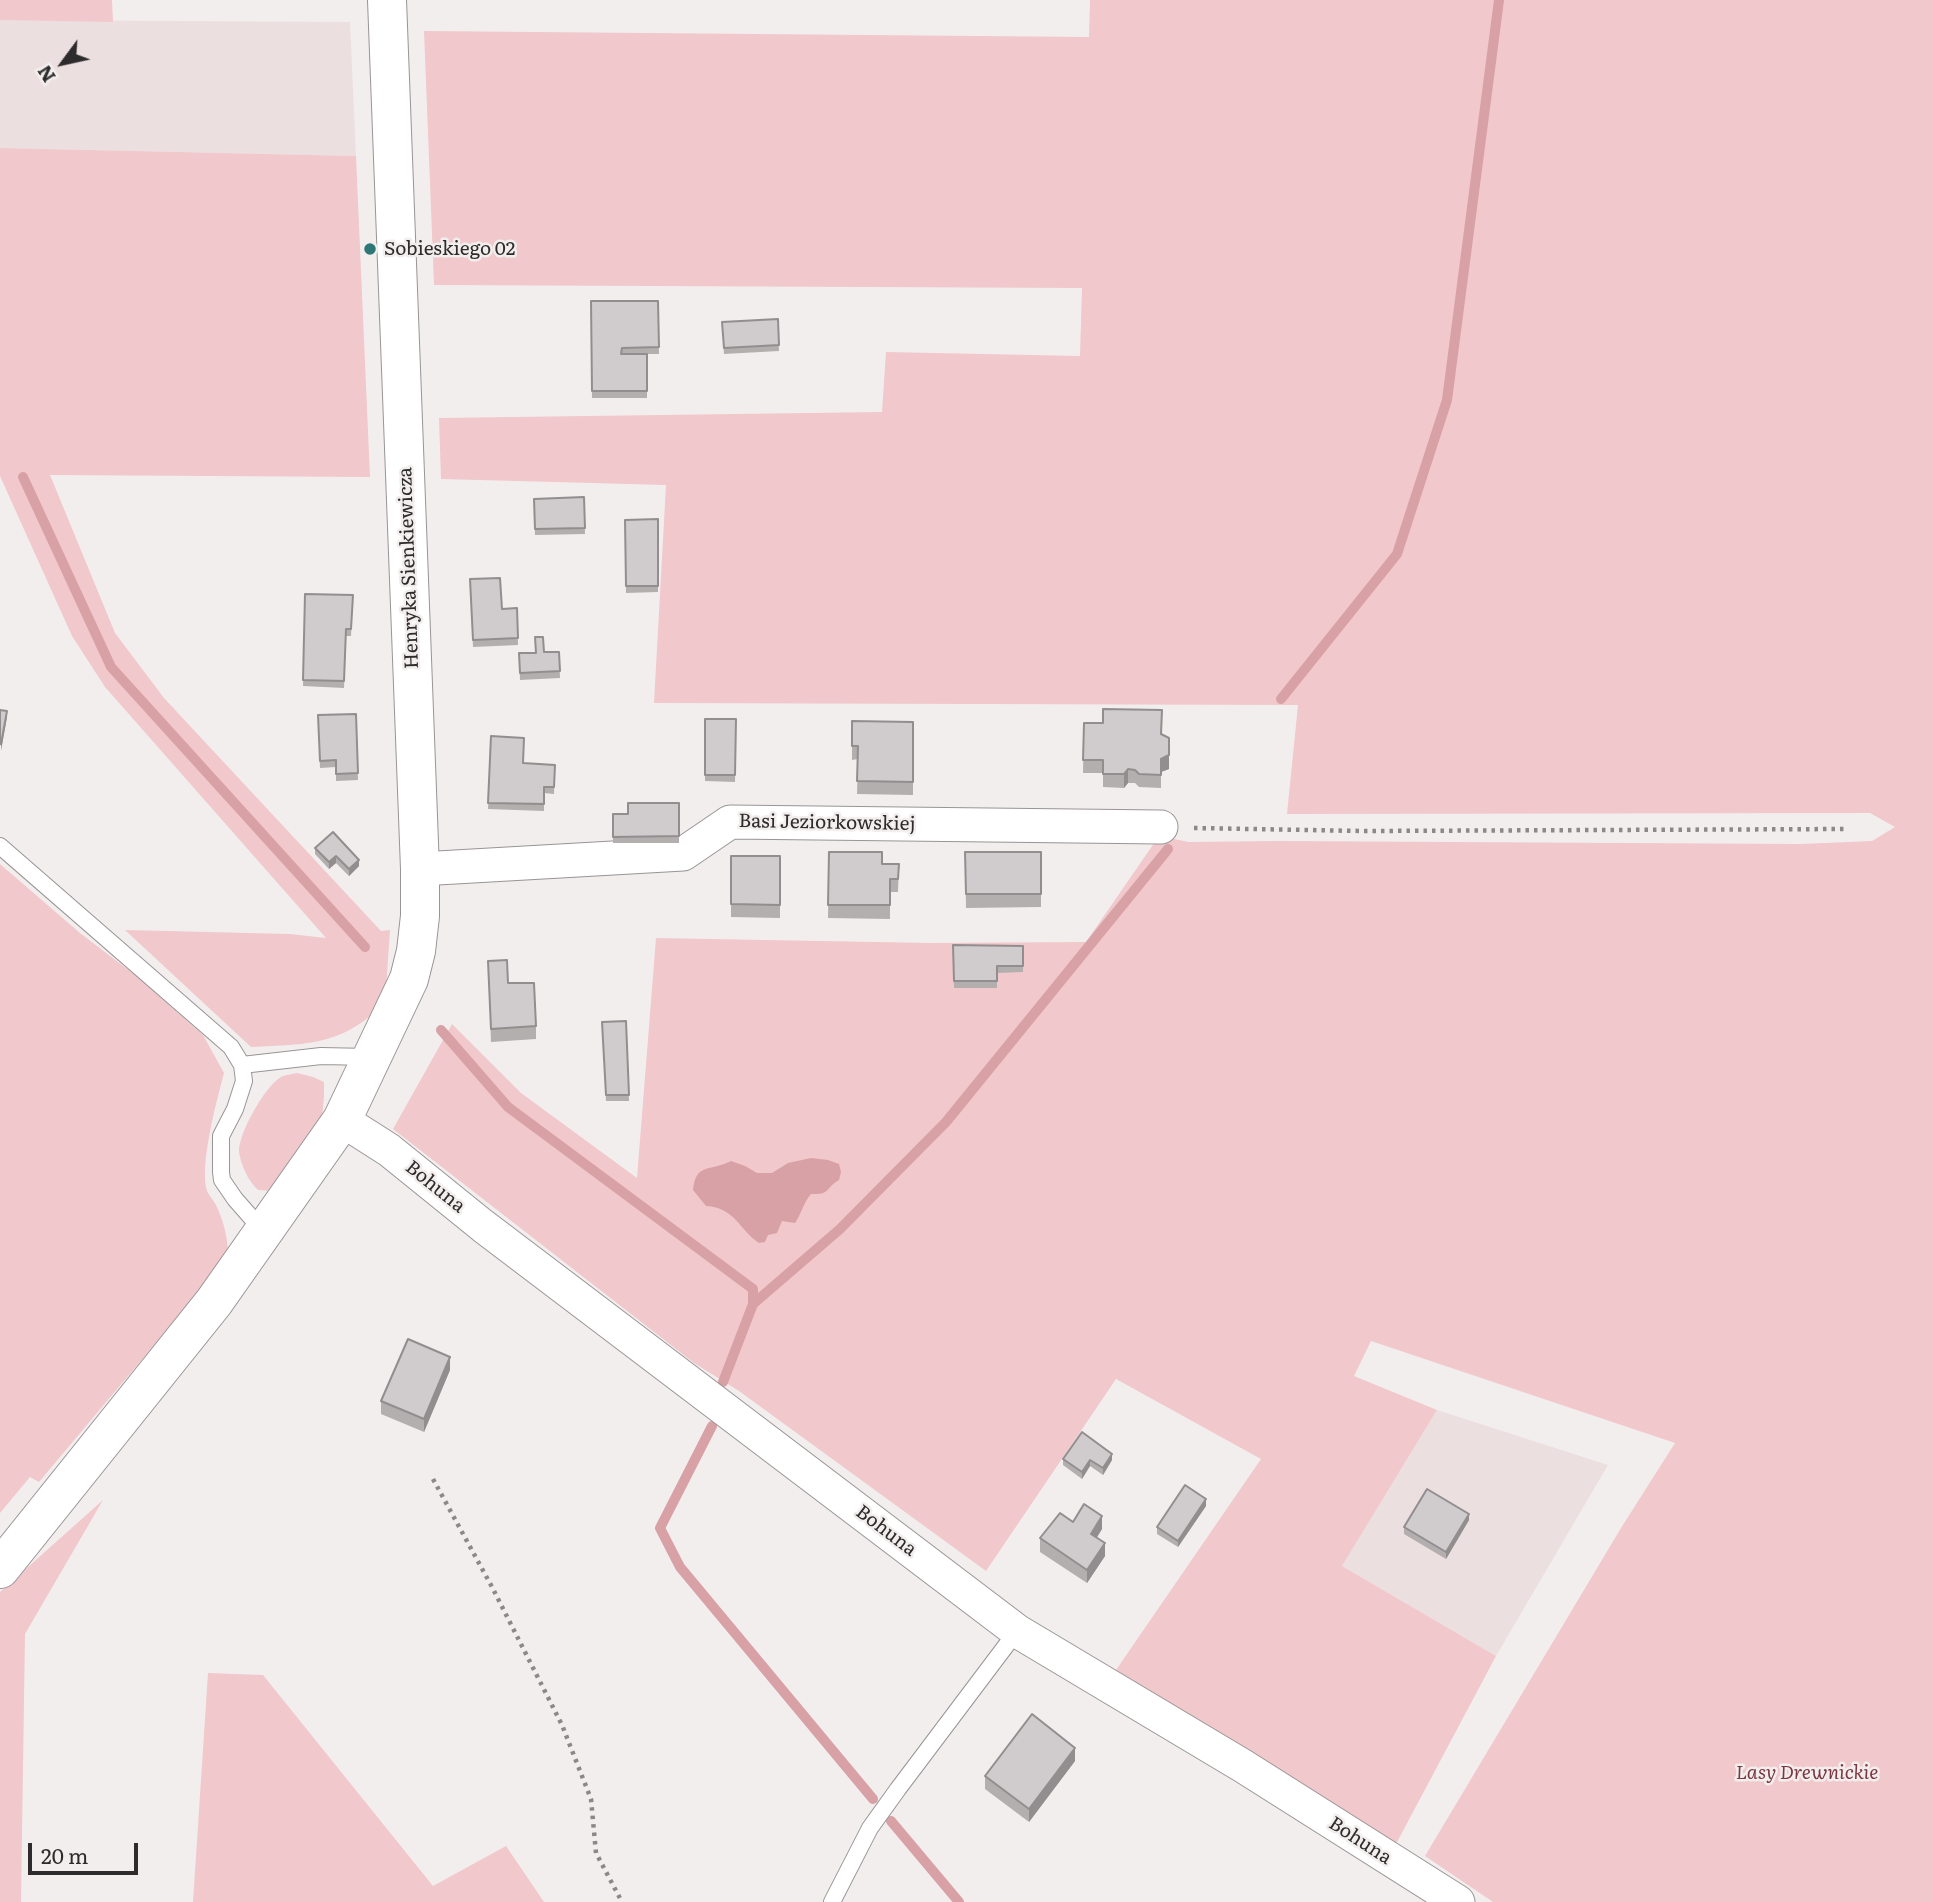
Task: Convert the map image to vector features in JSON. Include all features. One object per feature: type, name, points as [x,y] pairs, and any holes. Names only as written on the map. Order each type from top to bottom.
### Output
[{"type":"street","name":"Henryka Sienkiewicza","points":[[0,1569],[214,1302],[342,1120],[409,979],[416,951],[420,869],[387,0]]},
{"type":"street","name":"Basi Jeziorkowskiej","points":[[420,869],[683,854],[730,822],[1161,827]]},
{"type":"street","name":"Bohuna","points":[[342,1120],[388,1150],[483,1226],[1017,1631],[1244,1766],[1458,1902]]},
{"type":"lane","points":[[0,846],[231,1047],[242,1065],[244,1081],[235,1109],[221,1136],[222,1180],[264,1232]]},
{"type":"lane","points":[[242,1065],[321,1056],[372,1057]]},
{"type":"lane","points":[[832,1902],[870,1828],[1017,1631]]},
{"type":"path","points":[[1161,827],[1363,831],[1848,829]]},
{"type":"path","points":[[433,1479],[562,1725],[591,1799],[596,1853],[622,1902]]},
{"type":"shaded area","points":[[0,20],[350,22],[356,156],[0,148]]},
{"type":"shaded area","points":[[811,1158],[839,1164],[839,1180],[825,1192],[811,1194],[795,1223],[782,1221],[777,1233],[768,1235],[765,1242],[759,1243],[724,1211],[706,1206],[693,1190],[697,1175],[701,1171],[731,1161],[757,1173],[772,1173],[788,1163]]},
{"type":"shaded area","points":[[1437,1410],[1608,1465],[1496,1656],[1342,1566]]},
{"type":"green space","points":[[0,0],[112,0],[113,22],[0,20]]},
{"type":"green space","name":"Lasy Drewnickie","points":[[1090,0],[1933,0],[1933,1902],[1493,1902],[1425,1856],[1621,1528],[1675,1443],[1371,1341],[1354,1376],[1437,1410],[1342,1566],[1496,1656],[1396,1844],[1116,1670],[1261,1459],[1116,1379],[986,1571],[739,1391],[694,1363],[393,1129],[452,1024],[521,1093],[637,1178],[656,938],[931,943],[1086,942],[1159,836],[1189,842],[1801,844],[1872,841],[1895,827],[1870,813],[1287,814],[1298,705],[654,703],[666,485],[441,479],[439,418],[882,412],[886,352],[1080,356],[1082,288],[434,285],[424,31],[1089,37]]},
{"type":"green space","points":[[0,148],[356,156],[370,477],[50,475],[115,633],[164,698],[381,931],[390,930],[385,1003],[354,1028],[339,1035],[307,1043],[251,1047],[125,930],[290,934],[326,938],[105,687],[72,636],[0,476]]},
{"type":"green space","points":[[0,864],[203,1035],[224,1073],[210,1132],[205,1180],[207,1191],[223,1224],[228,1257],[39,1482],[30,1477],[0,1513]]},
{"type":"green space","points":[[297,1073],[324,1082],[322,1118],[271,1191],[258,1190],[248,1177],[240,1157],[243,1134],[260,1100],[275,1082],[283,1076]]},
{"type":"green space","points":[[103,1500],[25,1634],[21,1902],[0,1902],[0,1592]]},
{"type":"green space","points":[[208,1673],[263,1675],[433,1886],[506,1846],[544,1902],[193,1902]]},
{"type":"building","points":[[591,301],[658,301],[659,347],[622,348],[621,354],[647,354],[647,391],[592,391]]},
{"type":"building","points":[[778,319],[779,345],[724,348],[722,322]]},
{"type":"building","points":[[584,497],[585,528],[535,529],[534,499]]},
{"type":"building","points":[[658,519],[658,586],[626,586],[625,520]]},
{"type":"building","points":[[500,578],[502,609],[517,608],[518,638],[473,640],[470,579]]},
{"type":"building","points":[[305,594],[353,595],[351,629],[346,629],[344,681],[303,680]]},
{"type":"building","points":[[535,637],[543,637],[544,652],[559,652],[560,671],[520,673],[519,653],[536,653]]},
{"type":"building","points":[[1103,709],[1162,710],[1161,734],[1169,738],[1169,755],[1161,759],[1161,775],[1139,774],[1128,769],[1124,774],[1103,774],[1103,760],[1083,760],[1084,723],[1103,723]]},
{"type":"building","points":[[0,710],[7,711],[1,744],[0,744]]},
{"type":"building","points":[[356,714],[358,773],[336,774],[336,760],[320,761],[318,715]]},
{"type":"building","points":[[705,719],[736,719],[735,775],[705,775]]},
{"type":"building","points":[[852,721],[913,722],[913,782],[857,781],[858,746],[852,746]]},
{"type":"building","points":[[491,736],[524,738],[523,763],[555,765],[554,787],[544,787],[544,804],[488,803]]},
{"type":"building","points":[[628,803],[679,803],[679,836],[613,837],[613,814],[628,814]]},
{"type":"building","points":[[333,832],[359,860],[349,869],[336,856],[329,862],[315,848]]},
{"type":"building","points":[[829,852],[882,852],[882,864],[899,864],[898,879],[890,879],[890,905],[828,905]]},
{"type":"building","points":[[965,852],[1041,852],[1041,894],[966,894]]},
{"type":"building","points":[[731,856],[780,856],[780,905],[731,904]]},
{"type":"building","points":[[953,945],[1023,946],[1023,966],[997,966],[997,981],[954,981]]},
{"type":"building","points":[[507,960],[508,983],[534,983],[536,1026],[491,1029],[488,961]]},
{"type":"building","points":[[626,1021],[629,1095],[606,1095],[602,1022]]},
{"type":"building","points":[[408,1339],[450,1357],[424,1419],[381,1401]]},
{"type":"building","points":[[1082,1432],[1112,1454],[1103,1468],[1090,1460],[1082,1472],[1063,1459]]},
{"type":"building","points":[[1185,1485],[1206,1499],[1178,1541],[1157,1527]]},
{"type":"building","points":[[1427,1489],[1469,1514],[1446,1552],[1404,1527]]},
{"type":"building","points":[[1084,1504],[1102,1516],[1091,1534],[1105,1543],[1087,1570],[1040,1538],[1060,1513],[1073,1522]]},
{"type":"building","points":[[1032,1714],[1075,1748],[1029,1809],[985,1776]]},
{"type":"waterway","points":[[1281,699],[1397,554],[1447,400],[1499,0]]},
{"type":"waterway","points":[[23,477],[111,667],[365,947]]},
{"type":"waterway","points":[[753,1304],[840,1229],[946,1122],[1168,849]]},
{"type":"waterway","points":[[441,1030],[508,1107],[753,1289],[753,1304],[723,1382]]},
{"type":"waterway","points":[[712,1426],[660,1528],[680,1567],[873,1799]]},
{"type":"waterway","points":[[891,1821],[959,1902]]},
{"type":"place","name":"Sobieskiego 02","points":[[370,249]]}]
